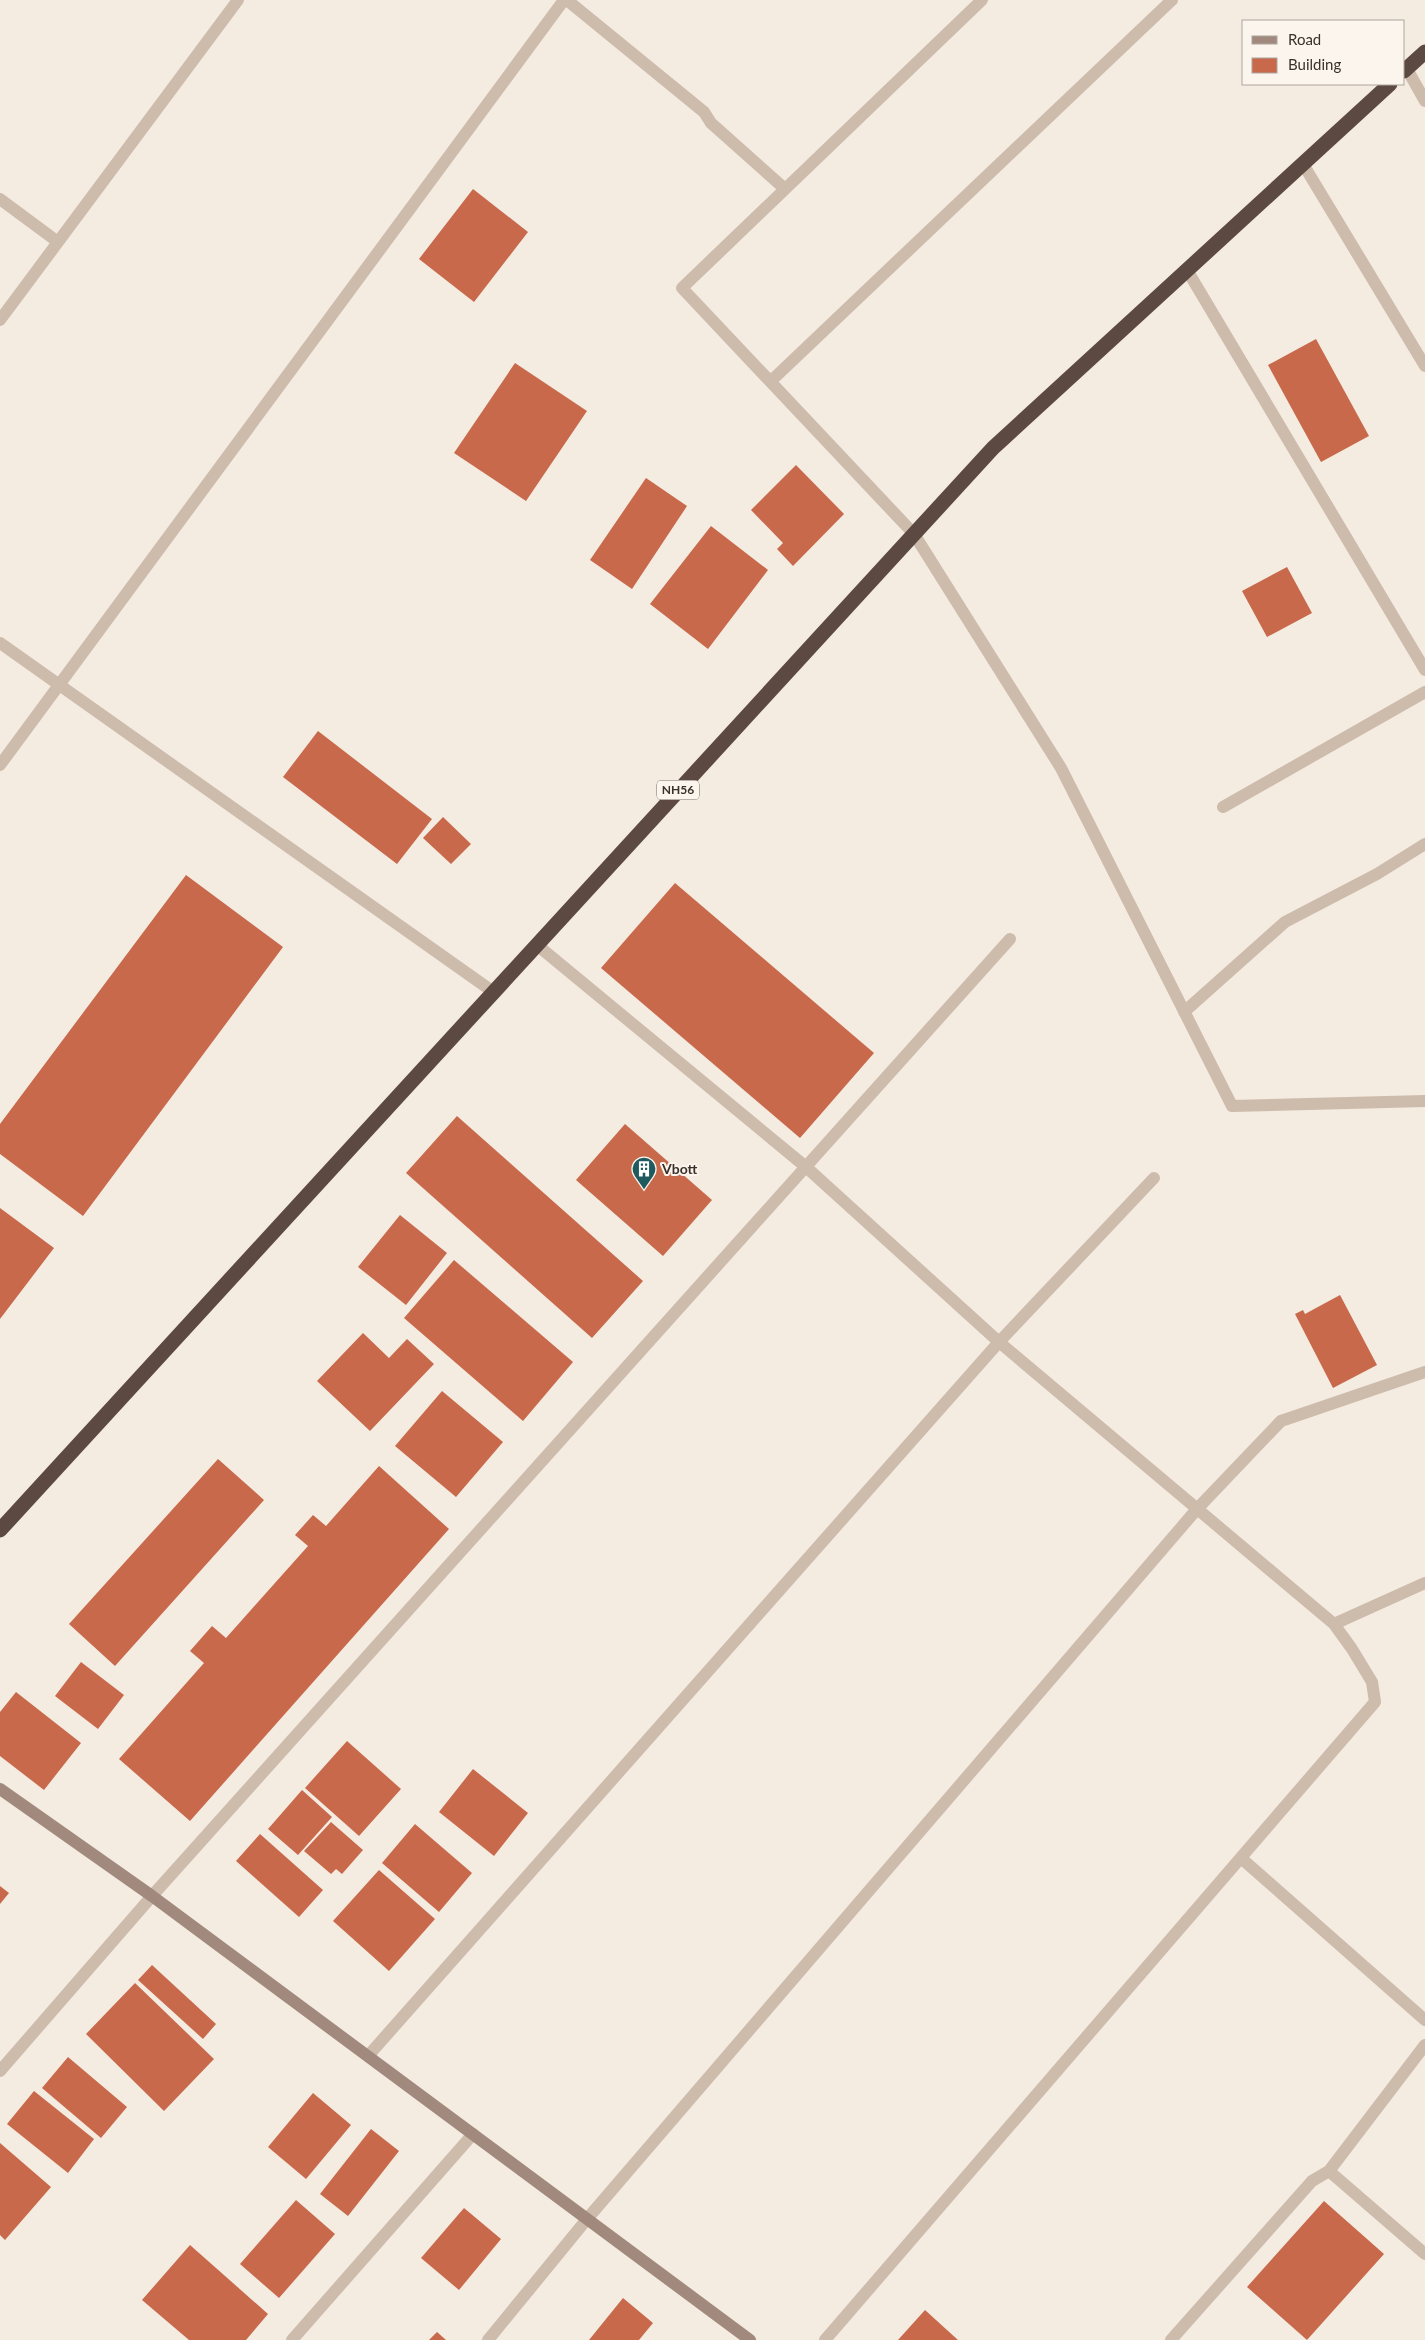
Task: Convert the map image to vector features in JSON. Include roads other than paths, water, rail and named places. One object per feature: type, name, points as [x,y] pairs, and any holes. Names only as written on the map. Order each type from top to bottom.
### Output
[{"type":"highway","points":[[1405,70],[1425,52]]},
{"type":"highway","name":"NH56","points":[[0,1530],[993,448],[1389,85]]},
{"type":"street","points":[[0,320],[238,0]]},
{"type":"street","points":[[0,764],[566,0],[704,112],[711,123],[785,189]]},
{"type":"street","points":[[982,0],[682,288],[914,534],[1061,768],[1232,1106],[1425,1101]]},
{"type":"street","points":[[770,381],[1172,0]]},
{"type":"street","points":[[1405,70],[1425,101]]},
{"type":"street","points":[[1302,164],[1425,366]]},
{"type":"street","points":[[0,199],[58,242]]},
{"type":"street","points":[[1187,270],[1425,670]]},
{"type":"street","points":[[0,643],[58,686],[492,992]]},
{"type":"street","points":[[1223,807],[1425,692]]},
{"type":"street","points":[[1184,1012],[1285,922],[1377,874],[1425,844]]},
{"type":"street","points":[[0,2070],[152,1896],[1010,939]]},
{"type":"street","points":[[537,944],[806,1168],[999,1342],[1334,1624],[1372,1682],[1375,1702],[826,2340]]},
{"type":"street","points":[[368,2056],[999,1342],[1154,1178]]},
{"type":"street","points":[[488,2340],[587,2219],[1197,1509],[1281,1422],[1425,1372]]},
{"type":"street","points":[[1334,1624],[1425,1583]]},
{"type":"street","points":[[0,1789],[152,1896],[750,2340]]},
{"type":"street","points":[[1241,1858],[1425,2020]]},
{"type":"street","points":[[1171,2340],[1312,2181],[1329,2171],[1425,2045]]},
{"type":"street","points":[[292,2340],[473,2134]]},
{"type":"street","points":[[1329,2171],[1425,2254]]},
{"type":"place","name":"Vbott","points":[[644,1190]]}]
